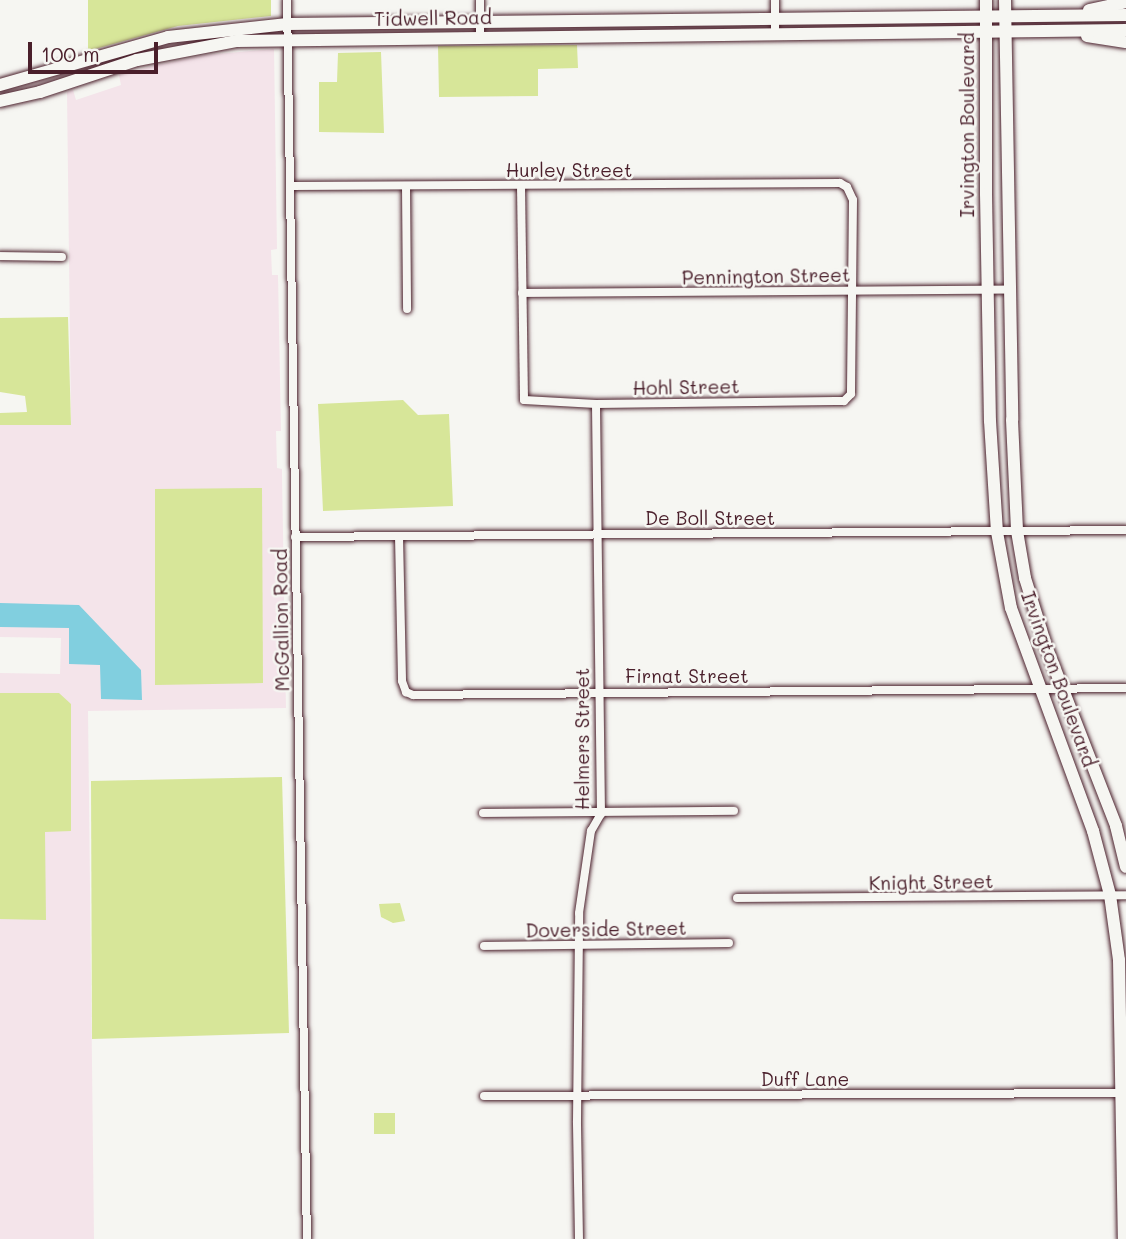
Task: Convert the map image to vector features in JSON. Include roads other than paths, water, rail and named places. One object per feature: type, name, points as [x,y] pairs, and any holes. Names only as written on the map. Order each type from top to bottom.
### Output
[{"type":"main road","name":"Irvington Boulevard","points":[[986,0],[988,290],[997,532],[1011,608],[1093,831],[1110,895],[1119,960],[1124,1093],[1124,1239]]},
{"type":"main road","name":"Irvington Boulevard","points":[[1005,0],[1017,531],[1025,578],[1062,688],[1116,826],[1126,867]]},
{"type":"main road","points":[[1059,16],[1126,2]]},
{"type":"main road","name":"Tidwell Road","points":[[0,101],[171,52],[237,41],[480,37],[617,28],[775,26],[872,19],[1126,15]]},
{"type":"main road","points":[[871,33],[872,19]]},
{"type":"main road","name":"Tidwell Road","points":[[0,85],[168,37],[287,24],[480,22],[617,28]]},
{"type":"main road","name":"Tidwell Road","points":[[775,26],[871,33],[1126,30]]},
{"type":"main road","points":[[1052,32],[1126,42]]},
{"type":"main road","points":[[168,37],[171,52]]},
{"type":"main road","points":[[82,61],[82,78]]},
{"type":"main road","points":[[986,161],[1008,160]]},
{"type":"street","name":"McGallion Road","points":[[287,0],[307,1239]]},
{"type":"street","points":[[480,0],[480,37]]},
{"type":"street","points":[[775,0],[775,26]]},
{"type":"street","name":"Hurley Street","points":[[291,186],[840,183],[847,187],[853,200],[853,291]]},
{"type":"street","points":[[406,186],[407,309]]},
{"type":"street","points":[[521,186],[522,293]]},
{"type":"street","points":[[0,256],[62,257]]},
{"type":"street","name":"Pennington Street","points":[[522,293],[1010,290]]},
{"type":"street","name":"Hohl Street","points":[[522,293],[524,400],[596,404],[835,401],[849,398],[853,378],[853,291]]},
{"type":"street","name":"Helmers Street","points":[[579,1239],[579,913],[591,831],[601,814],[596,404]]},
{"type":"street","name":"De Boll Street","points":[[295,537],[1126,530]]},
{"type":"street","name":"Firnat Street","points":[[399,536],[402,681],[406,692],[413,695],[1126,688]]},
{"type":"street","points":[[483,813],[734,811]]},
{"type":"street","name":"Knight Street","points":[[737,898],[1126,895]]},
{"type":"street","name":"Doverside Street","points":[[484,946],[729,943]]},
{"type":"street","name":"Duff Lane","points":[[484,1096],[1124,1093]]},
{"type":"water","points":[[0,603],[79,605],[141,670],[142,700],[101,699],[100,665],[69,664],[69,628],[0,627]]}]
